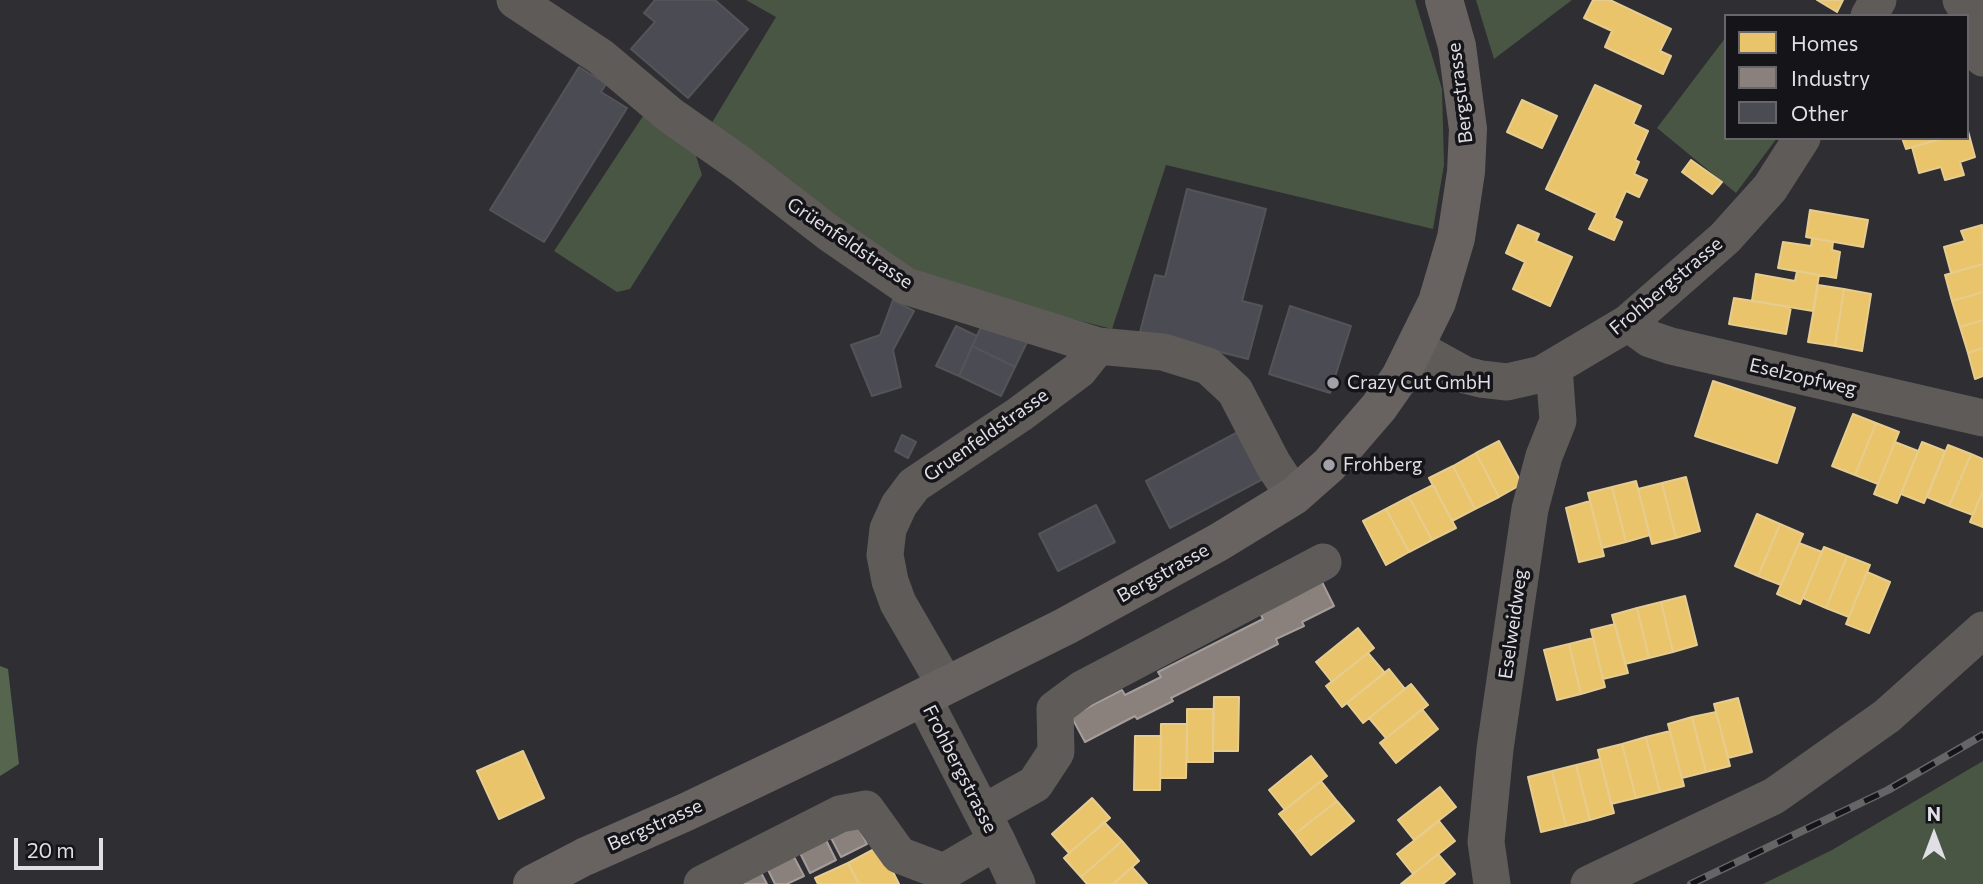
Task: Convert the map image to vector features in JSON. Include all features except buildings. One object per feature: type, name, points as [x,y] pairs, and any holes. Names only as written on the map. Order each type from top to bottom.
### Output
[{"type":"main road","name":"Bergstrasse","points":[[532,884],[935,692],[1090,613],[1219,542],[1294,496],[1329,465],[1372,416],[1400,377],[1437,302],[1456,238],[1466,172],[1468,129],[1457,46],[1444,0]]},
{"type":"street","name":"Grüenfeldstrasse","points":[[515,0],[601,57],[670,115],[740,164],[829,233],[906,286],[1098,346],[1163,352],[1208,366],[1235,391],[1273,464],[1294,496]]},
{"type":"street","points":[[1961,0],[1971,16],[1983,58]]},
{"type":"street","name":"Frohbergstrasse","points":[[1416,348],[1465,375],[1481,379],[1507,382],[1542,374],[1628,323],[1725,238],[1770,188],[1801,140]]},
{"type":"street","name":"Eselzopfweg","points":[[1628,323],[1650,339],[1671,346],[1983,418]]},
{"type":"street","name":"Gruenfeldstrasse","points":[[935,692],[890,581],[885,555],[888,529],[899,505],[914,485],[1020,414],[1079,370],[1098,346]]},
{"type":"street","name":"Eselweidweg","points":[[1492,884],[1486,842],[1495,749],[1530,509],[1544,456],[1558,421],[1554,367]]},
{"type":"street","points":[[990,827],[1035,784],[1056,752],[1055,709],[1073,695],[1323,562]]},
{"type":"street","points":[[1589,884],[1774,796],[1887,716],[1983,630]]},
{"type":"street","name":"Frohbergstrasse","points":[[935,692],[990,827],[1017,884]]},
{"type":"street","name":"Frohbergstrasse","points":[[702,884],[840,814],[866,809],[900,855],[949,878],[990,827]]},
{"type":"green space","points":[[746,0],[1415,0],[1442,89],[1444,165],[1433,229],[1166,165],[1112,329],[935,284],[708,129],[776,17]]},
{"type":"green space","points":[[1476,0],[1572,0],[1494,59]]},
{"type":"green space","points":[[1724,40],[1724,140],[1776,140],[1736,193],[1657,128]]},
{"type":"green space","points":[[645,113],[692,143],[702,175],[630,289],[617,292],[554,251]]},
{"type":"green space","points":[[0,666],[8,669],[19,764],[0,776]]},
{"type":"green space","points":[[1983,761],[1983,884],[1763,884],[1832,850]]},
{"type":"railway","points":[[1691,884],[1888,790],[1983,735]]},
{"type":"place","name":"Crazy Cut GmbH","points":[[1333,383]]},
{"type":"place","name":"Frohberg","points":[[1329,465]]}]
